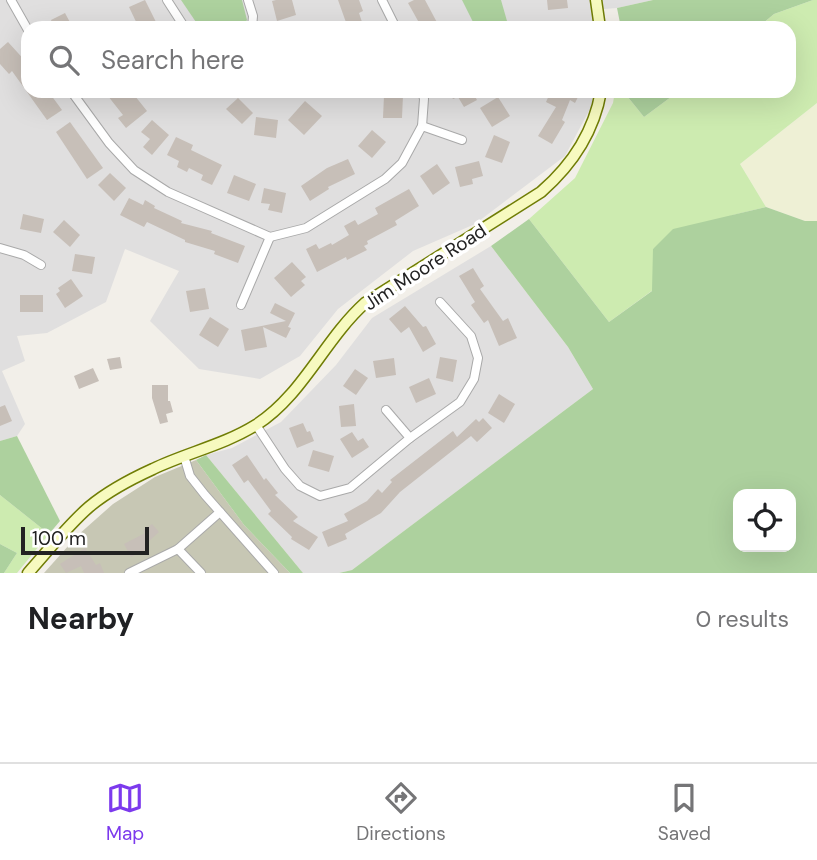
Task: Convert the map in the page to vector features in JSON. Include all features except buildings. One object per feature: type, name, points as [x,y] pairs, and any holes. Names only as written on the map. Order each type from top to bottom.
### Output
[{"type":"street","points":[[11,0],[23,21]]},
{"type":"street","points":[[167,0],[180,21]]},
{"type":"street","points":[[248,0],[253,21]]},
{"type":"street","points":[[382,0],[392,21]]},
{"type":"street","points":[[596,0],[599,21]]},
{"type":"street","points":[[76,98],[109,143],[134,170],[168,192],[271,237],[306,228],[384,179],[402,163],[422,126],[424,98]]},
{"type":"street","name":"Jim Moore Road","points":[[28,573],[91,505],[115,489],[154,468],[256,425],[287,400],[335,335],[365,303],[541,192],[564,171],[589,132],[599,98]]},
{"type":"street","points":[[422,126],[462,139]]},
{"type":"street","points":[[241,305],[271,237]]},
{"type":"street","points":[[0,248],[24,255],[41,265]]},
{"type":"street","points":[[256,425],[285,469],[300,486],[320,496],[351,488],[410,438],[460,401],[474,379],[478,358],[471,336],[440,302]]},
{"type":"street","points":[[386,410],[410,438]]},
{"type":"street","points":[[184,456],[190,476],[274,573]]},
{"type":"street","points":[[129,573],[178,548],[220,512]]},
{"type":"street","points":[[178,548],[201,573]]},
{"type":"shaded area","points":[[0,0],[653,0],[592,10],[593,21],[21,21],[21,98],[592,98],[592,105],[565,156],[475,224],[413,251],[338,309],[300,356],[260,379],[199,369],[150,321],[179,271],[125,249],[106,302],[47,333],[17,336],[25,361],[2,371],[25,424],[17,436],[0,441]]},
{"type":"shaded area","points":[[817,103],[817,221],[805,221],[766,207],[740,164]]},
{"type":"shaded area","points":[[491,246],[568,347],[593,389],[352,570],[339,573],[303,573],[206,455],[232,448],[281,422],[336,365],[372,318]]},
{"type":"shaded area","points":[[196,460],[244,525],[290,573],[44,573],[78,535],[113,504],[155,477]]},
{"type":"green space","points":[[181,0],[242,0],[247,20],[246,21],[195,21]]},
{"type":"green space","points":[[462,0],[501,0],[507,21],[472,21]]},
{"type":"green space","points":[[653,0],[813,0],[774,14],[766,21],[620,21],[617,8]]},
{"type":"green space","points":[[817,0],[817,103],[740,164],[766,207],[733,215],[653,249],[653,290],[609,322],[529,219],[575,178],[614,98],[629,98],[644,117],[670,98],[796,98],[796,21],[766,21],[774,14]]},
{"type":"green space","points":[[629,98],[670,98],[644,117]]},
{"type":"green space","points":[[766,207],[805,221],[817,221],[817,573],[339,573],[352,570],[593,389],[568,347],[491,246],[529,219],[609,322],[652,291],[653,249],[673,229]]},
{"type":"green space","points":[[17,436],[60,521],[49,534],[0,495],[0,441]]},
{"type":"green space","points":[[206,455],[303,573],[290,573],[244,525],[196,460]]},
{"type":"green space","points":[[0,495],[49,534],[17,573],[4,573],[17,553],[0,544]]},
{"type":"green space","points":[[0,544],[17,553],[4,573],[0,573]]}]
